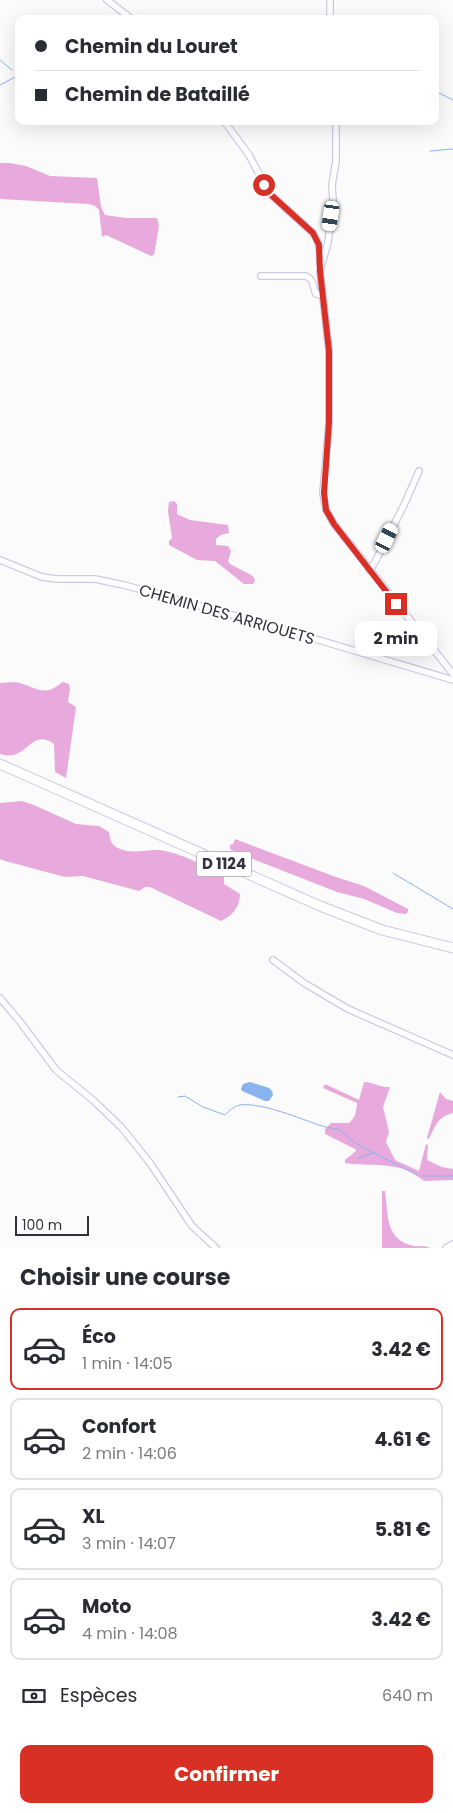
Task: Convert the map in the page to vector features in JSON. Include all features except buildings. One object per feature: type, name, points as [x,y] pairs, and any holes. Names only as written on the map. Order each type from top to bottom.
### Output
[{"type":"highway","name":"D 1124","points":[[0,764],[320,906],[382,930],[453,948]]},
{"type":"street","points":[[107,0],[127,15]]},
{"type":"street","points":[[330,0],[330,15]]},
{"type":"street","points":[[227,125],[249,155],[269,193],[313,233],[319,245],[329,351],[329,422],[324,493],[324,502],[329,516],[369,570],[453,674]]},
{"type":"street","points":[[320,271],[328,242],[332,208],[332,185],[336,161],[336,125]]},
{"type":"street","points":[[261,276],[306,276],[312,282],[316,294],[322,295]]},
{"type":"street","points":[[369,570],[374,564],[419,472]]},
{"type":"street","name":"CHEMIN DES ARRIOUETS","points":[[0,560],[42,577],[95,579],[124,584],[453,680]]},
{"type":"street","points":[[273,960],[348,1009],[453,1055]]},
{"type":"street","points":[[0,998],[21,1022],[56,1070],[94,1101],[122,1128],[150,1163],[192,1226],[216,1248]]},
{"type":"street","points":[[446,1248],[453,1244]]},
{"type":"shaded area","points":[[0,163],[26,166],[50,176],[97,178],[101,207],[105,215],[126,218],[157,218],[159,226],[154,255],[151,256],[106,235],[102,237],[99,210],[95,206],[0,199]]},
{"type":"shaded area","points":[[174,501],[177,504],[177,514],[190,520],[228,525],[229,533],[221,535],[216,539],[216,545],[228,546],[231,551],[228,561],[230,564],[253,576],[255,581],[253,584],[244,584],[215,561],[197,560],[169,545],[169,541],[172,538],[168,511],[169,502]]},
{"type":"shaded area","points":[[15,682],[45,691],[56,687],[62,682],[69,684],[68,702],[76,707],[66,778],[55,772],[54,744],[46,740],[34,742],[17,754],[0,754],[0,683]]},
{"type":"shaded area","points":[[22,801],[76,824],[99,826],[109,832],[110,839],[114,845],[123,850],[160,850],[176,854],[221,874],[224,876],[224,884],[240,894],[237,907],[232,914],[221,921],[150,887],[145,887],[139,891],[83,876],[65,877],[0,859],[0,803]]},
{"type":"shaded area","points":[[235,839],[364,886],[408,909],[408,912],[406,914],[397,913],[240,854],[230,849],[230,845],[233,844]]},
{"type":"shaded area","points":[[364,1082],[390,1087],[383,1107],[389,1132],[386,1142],[395,1160],[419,1171],[426,1144],[428,1145],[427,1160],[442,1167],[453,1169],[453,1180],[424,1181],[414,1174],[395,1167],[345,1163],[345,1160],[356,1151],[355,1149],[325,1134],[325,1129],[331,1123],[349,1123],[356,1112],[357,1103],[323,1088],[325,1084],[359,1100]]},
{"type":"shaded area","points":[[440,1092],[446,1099],[453,1101],[453,1113],[440,1120],[429,1139],[427,1138]]},
{"type":"shaded area","points":[[382,1191],[385,1191],[389,1223],[396,1237],[410,1245],[430,1248],[382,1248]]},
{"type":"water","points":[[250,1082],[269,1088],[272,1091],[273,1095],[269,1101],[242,1091],[243,1084]]},
{"type":"waterway","points":[[0,60],[12,70]]},
{"type":"waterway","points":[[0,85],[15,77]]},
{"type":"waterway","points":[[439,93],[453,100]]},
{"type":"waterway","points":[[430,151],[453,149]]},
{"type":"waterway","points":[[393,873],[453,909]]},
{"type":"waterway","points":[[178,1097],[185,1096],[203,1107],[225,1115],[236,1106],[259,1106],[336,1129],[342,1131],[360,1146],[417,1175]]},
{"type":"waterway","points":[[358,1158],[374,1153]]},
{"type":"waterway","points":[[423,1176],[453,1176]]},
{"type":"route","points":[[264,185],[281,205],[313,233],[319,245],[329,351],[329,422],[324,493],[326,510],[334,524],[396,604]]}]
